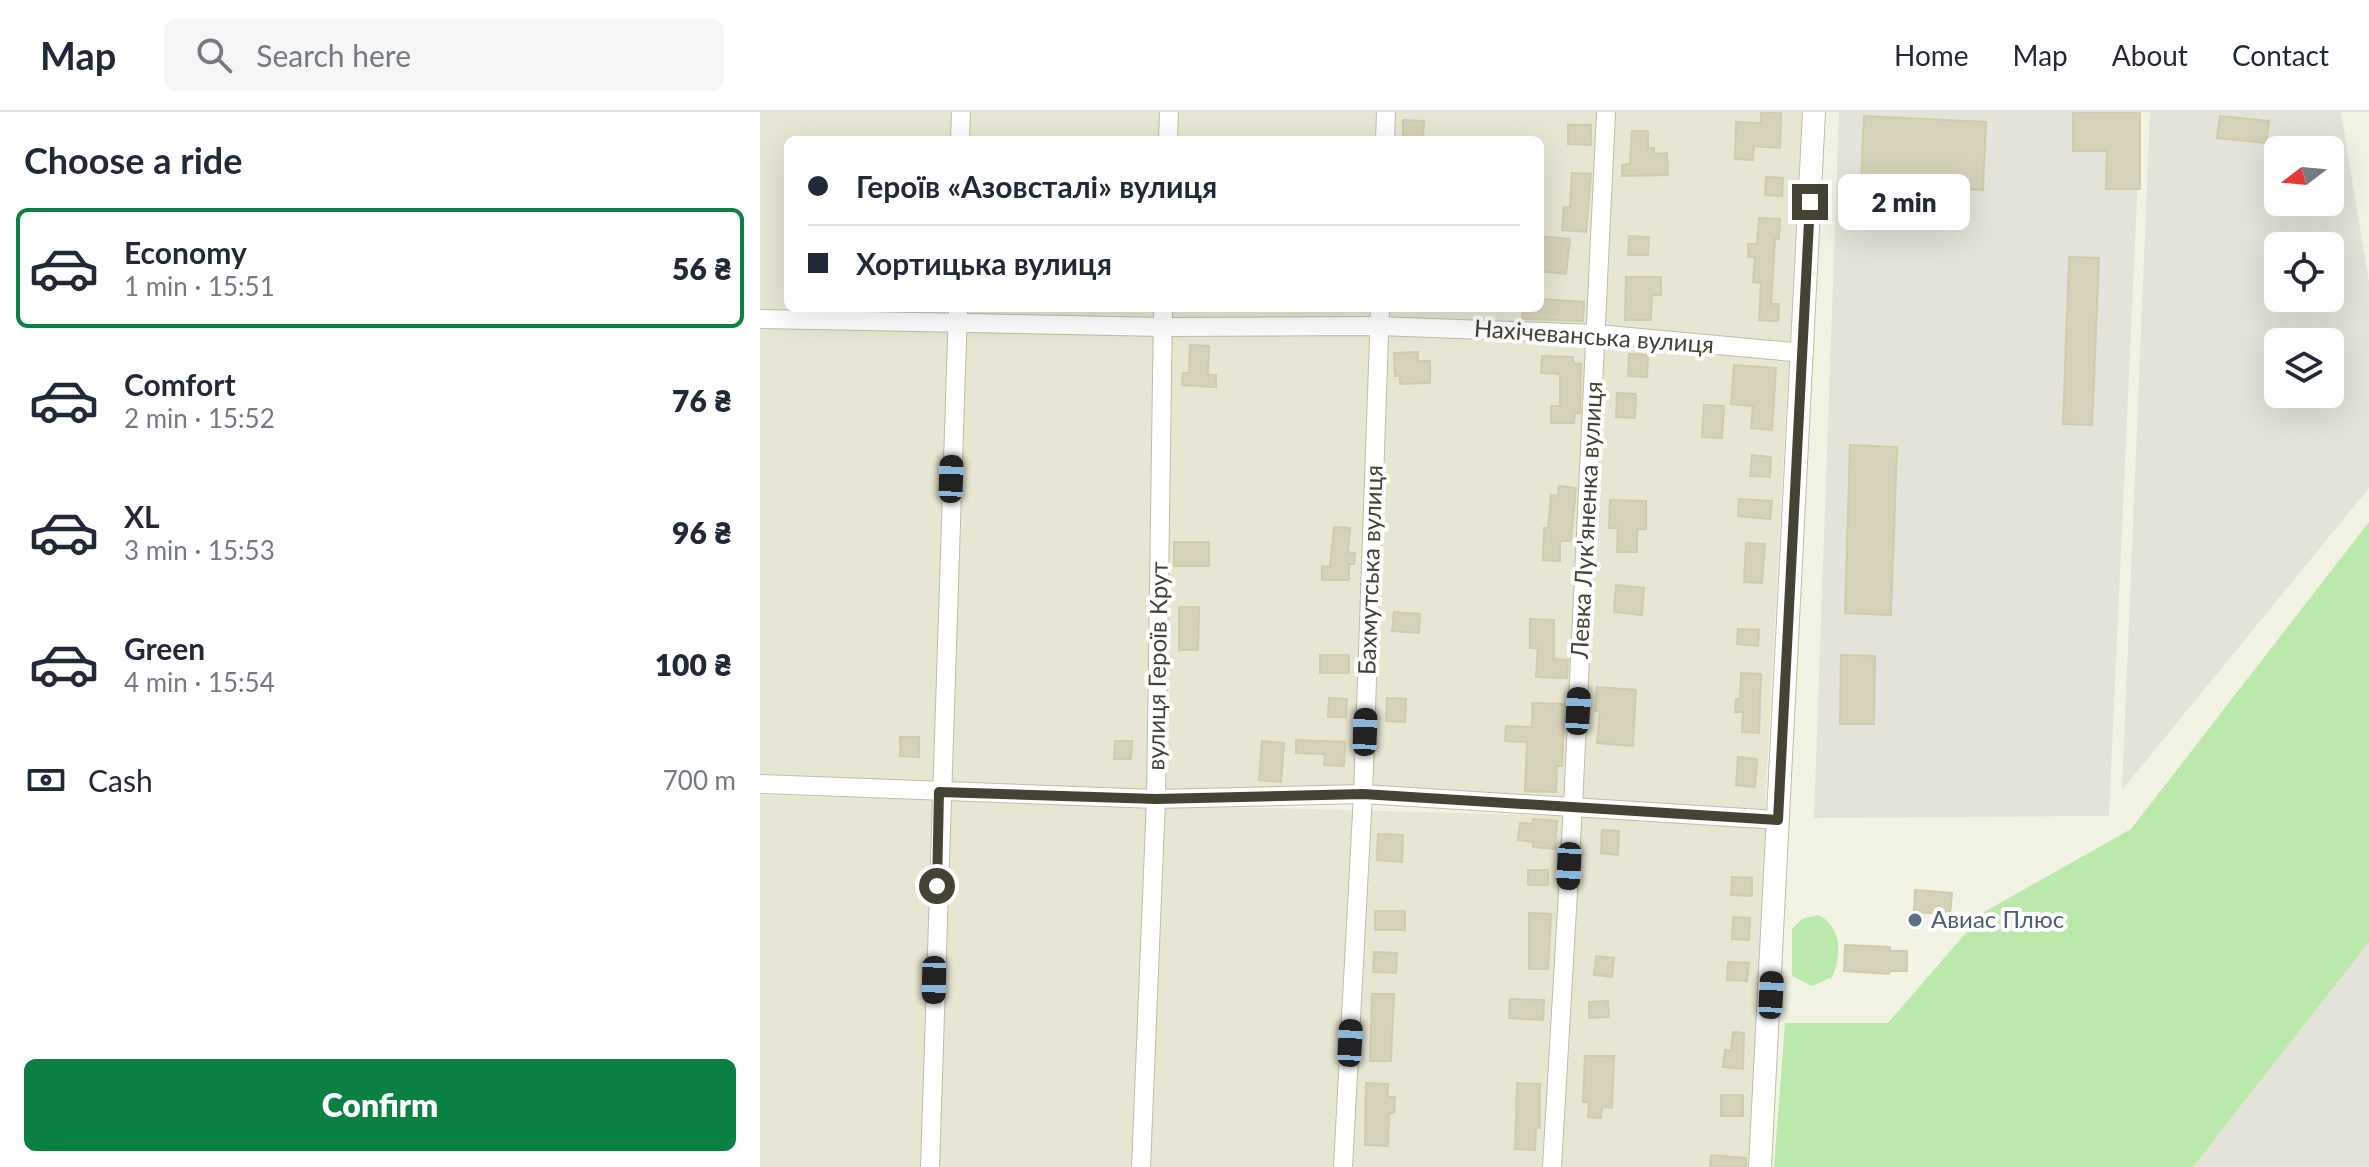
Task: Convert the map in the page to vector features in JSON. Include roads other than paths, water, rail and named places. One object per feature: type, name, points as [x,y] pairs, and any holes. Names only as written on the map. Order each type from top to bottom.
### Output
[{"type":"street","points":[[960,136],[961,112]]},
{"type":"street","points":[[1168,136],[1169,112]]},
{"type":"street","points":[[1385,136],[1386,112]]},
{"type":"street","name":"Левка Лук'яненка вулиця","points":[[1552,1167],[1573,806],[1606,112]]},
{"type":"street","points":[[1760,1167],[1814,112]]},
{"type":"street","name":"вулиця Героїв Крут","points":[[1141,1167],[1156,799],[1163,312]]},
{"type":"street","points":[[930,1167],[939,792],[958,315]]},
{"type":"street","name":"Нахічеванська вулиця","points":[[760,319],[958,315],[1163,327],[1379,317],[1804,353]]},
{"type":"street","name":"Бахмутська вулиця","points":[[1343,1167],[1363,794],[1379,317]]},
{"type":"street","points":[[760,784],[1156,799],[1363,794],[1778,820]]},
{"type":"place","name":"Авиас Плюс","points":[[1915,920]]}]
